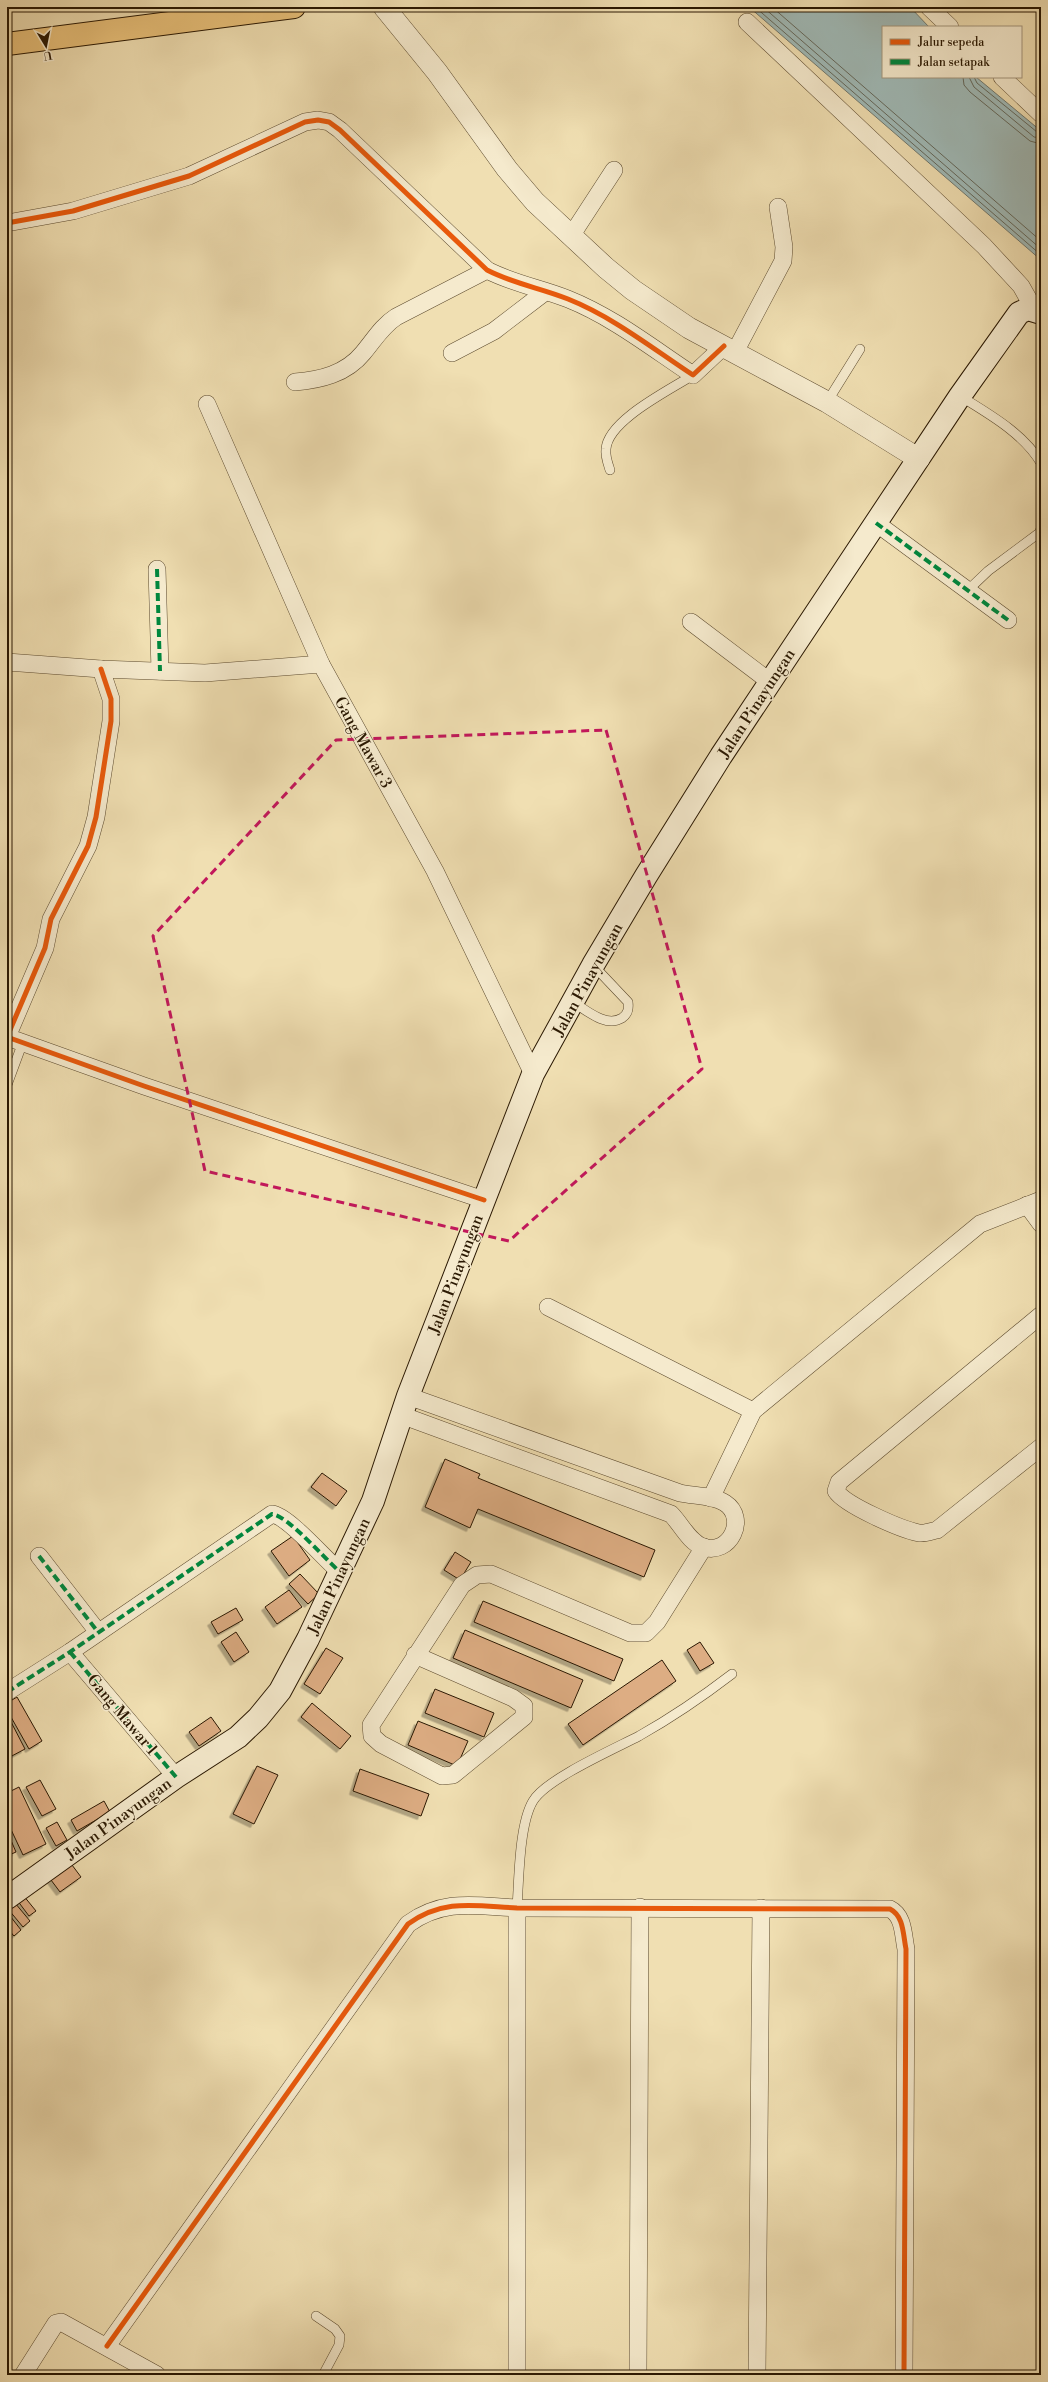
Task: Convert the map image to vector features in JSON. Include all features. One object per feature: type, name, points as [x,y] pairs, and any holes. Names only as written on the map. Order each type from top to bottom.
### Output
[{"type":"highway","points":[[7,44],[294,7]]},
{"type":"main road","name":"Jalan Pinayungan","points":[[7,1898],[176,1777],[238,1737],[263,1712],[280,1691],[308,1639],[373,1501],[404,1406],[533,1074],[593,965],[646,876],[769,681],[960,396],[1018,313],[1034,310]]},
{"type":"street","points":[[384,7],[437,72],[507,169],[535,202],[571,236],[633,290],[689,328],[827,402],[919,459]]},
{"type":"street","points":[[929,7],[949,26]]},
{"type":"street","points":[[747,22],[1004,266],[1021,286],[1034,310]]},
{"type":"street","points":[[1003,78],[1041,114]]},
{"type":"street","points":[[7,223],[73,211],[189,176],[288,129],[318,120],[329,122],[340,130],[488,270],[508,281],[567,298],[601,314],[693,375],[729,349],[783,261],[784,246],[778,207]]},
{"type":"street","points":[[571,236],[614,170]]},
{"type":"street","points":[[294,382],[316,380],[334,375],[362,355],[385,324],[396,316],[488,270]]},
{"type":"street","points":[[452,353],[494,331],[545,292]]},
{"type":"street","name":"Gang Mawar 3","points":[[208,404],[321,664],[434,871],[533,1074]]},
{"type":"street","points":[[876,523],[1008,620]]},
{"type":"street","points":[[157,569],[160,671]]},
{"type":"street","points":[[691,622],[769,681]]},
{"type":"street","points":[[7,662],[100,669],[205,673],[321,664]]},
{"type":"street","points":[[100,669],[111,699],[112,721],[96,817],[88,846],[51,919],[45,948],[7,1038],[144,1086],[484,1200]]},
{"type":"street","points":[[711,1498],[754,1411],[980,1224],[1034,1203],[1041,1224]]},
{"type":"street","points":[[548,1307],[754,1411]]},
{"type":"street","points":[[1041,1315],[839,1482],[836,1491],[841,1498],[852,1505],[920,1534],[937,1530],[1041,1447]]},
{"type":"street","points":[[404,1406],[680,1493],[711,1498],[724,1503],[733,1511],[736,1522],[734,1534],[726,1543],[715,1548],[704,1547],[694,1541],[672,1514],[404,1406]]},
{"type":"street","points":[[659,1509],[667,1489]]},
{"type":"street","points":[[7,1692],[70,1652],[272,1514],[278,1514],[339,1571]]},
{"type":"street","points":[[415,1655],[513,1698],[524,1706],[524,1718],[453,1775],[442,1776],[381,1744],[372,1736],[372,1726],[415,1655],[462,1585],[477,1575],[491,1574],[630,1633],[646,1633],[657,1622],[704,1547]]},
{"type":"street","points":[[39,1556],[98,1632]]},
{"type":"street","name":"Gang Mawar 1","points":[[70,1652],[176,1777]]},
{"type":"street","points":[[107,2346],[408,1924],[421,1915],[439,1908],[460,1905],[517,1908],[640,1907],[890,1909],[898,1915],[901,1920],[906,1949],[904,2375]]},
{"type":"street","points":[[638,2375],[640,1907]]},
{"type":"street","points":[[517,1908],[517,2375]]},
{"type":"street","points":[[757,2375],[761,1908]]},
{"type":"street","points":[[23,2375],[56,2323],[65,2322],[157,2375]]},
{"type":"lane","points":[[827,402],[860,349]]},
{"type":"lane","points":[[610,470],[606,449],[613,432],[625,419],[693,375]]},
{"type":"lane","points":[[960,396],[995,418],[1019,437],[1041,463]]},
{"type":"lane","points":[[968,590],[988,571],[1041,530]]},
{"type":"lane","points":[[573,1002],[599,1018],[608,1021],[619,1020],[626,1016],[629,1008],[628,1002],[593,965]]},
{"type":"lane","points":[[7,1085],[22,1042]]},
{"type":"lane","points":[[517,1908],[524,1829],[533,1800],[556,1780],[640,1736],[700,1699],[732,1674]]},
{"type":"lane","points":[[316,2316],[335,2329],[340,2336],[339,2345],[323,2375]]},
{"type":"highlighted area","points":[[606,730],[702,1069],[509,1241],[205,1171],[153,936],[336,740]]},
{"type":"water","points":[[749,7],[910,7],[928,26],[882,26],[882,78],[977,78],[1041,131],[1041,260]]},
{"type":"building","points":[[445,1459],[480,1474],[478,1478],[655,1550],[644,1577],[478,1509],[470,1528],[425,1507]]},
{"type":"building","points":[[322,1473],[347,1491],[336,1506],[311,1487]]},
{"type":"building","points":[[293,1536],[310,1560],[289,1576],[271,1551]]},
{"type":"building","points":[[455,1552],[471,1562],[460,1580],[444,1570]]},
{"type":"building","points":[[300,1574],[319,1594],[308,1604],[289,1584]]},
{"type":"building","points":[[289,1590],[302,1607],[277,1624],[265,1607]]},
{"type":"building","points":[[483,1601],[623,1659],[614,1681],[474,1622]]},
{"type":"building","points":[[236,1608],[243,1620],[218,1634],[211,1622]]},
{"type":"building","points":[[465,1630],[583,1680],[571,1708],[453,1658]]},
{"type":"building","points":[[236,1632],[249,1652],[234,1662],[221,1642]]},
{"type":"building","points":[[700,1642],[714,1663],[700,1671],[687,1650]]},
{"type":"building","points":[[326,1648],[343,1658],[320,1694],[304,1684]]},
{"type":"building","points":[[662,1660],[676,1681],[583,1745],[568,1724]]},
{"type":"building","points":[[435,1689],[494,1713],[484,1737],[425,1713]]},
{"type":"building","points":[[17,1697],[42,1741],[29,1749],[7,1710],[7,1703]]},
{"type":"building","points":[[312,1703],[351,1736],[340,1749],[301,1717]]},
{"type":"building","points":[[211,1717],[221,1731],[199,1746],[189,1732]]},
{"type":"building","points":[[9,1718],[25,1749],[8,1758],[7,1719]]},
{"type":"building","points":[[418,1721],[468,1741],[457,1766],[408,1745]]},
{"type":"building","points":[[257,1766],[278,1775],[254,1824],[233,1814]]},
{"type":"building","points":[[360,1769],[429,1794],[421,1816],[353,1791]]},
{"type":"building","points":[[40,1780],[56,1809],[42,1816],[26,1787]]},
{"type":"building","points":[[19,1787],[46,1844],[23,1855],[7,1821],[7,1793]]},
{"type":"building","points":[[104,1801],[110,1812],[77,1831],[71,1820]]},
{"type":"building","points":[[57,1822],[67,1840],[56,1846],[46,1828]]},
{"type":"building","points":[[7,1831],[16,1852],[7,1856]]},
{"type":"building","points":[[72,1865],[81,1877],[60,1892],[51,1880]]},
{"type":"building","points":[[23,1895],[36,1911],[29,1916],[17,1900]]},
{"type":"building","points":[[15,1903],[30,1921],[23,1927],[8,1909]]},
{"type":"building","points":[[7,1912],[21,1930],[14,1936],[7,1928]]},
{"type":"marked path","points":[[876,523],[1008,620]]},
{"type":"marked path","points":[[157,569],[160,671]]},
{"type":"marked path","points":[[7,1692],[70,1652],[272,1514],[279,1516],[296,1529],[339,1571]]},
{"type":"marked path","points":[[39,1556],[98,1632]]},
{"type":"marked path","points":[[70,1652],[176,1777]]},
{"type":"cycle path","points":[[7,223],[73,211],[189,176],[305,122],[318,120],[329,122],[340,130],[487,270],[507,279],[558,295],[585,306],[617,324],[693,375],[724,346]]},
{"type":"cycle path","points":[[101,669],[111,699],[111,721],[96,817],[88,846],[51,919],[45,948],[7,1037],[144,1086],[484,1200]]},
{"type":"cycle path","points":[[107,2346],[408,1924],[421,1916],[434,1910],[447,1907],[474,1905],[517,1908],[890,1909],[898,1916],[906,1949],[904,2375]]}]
